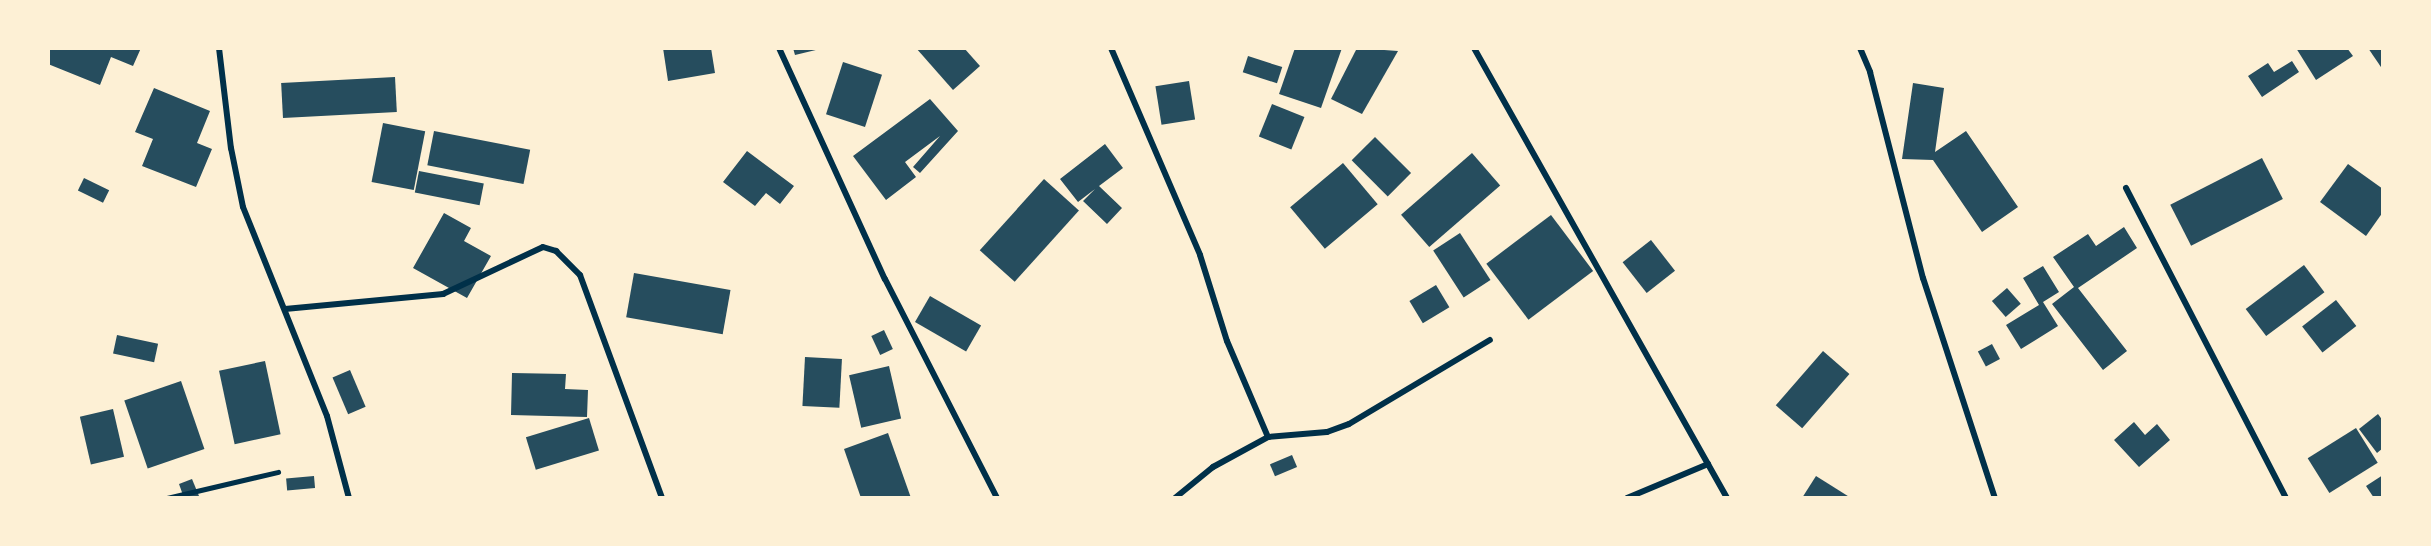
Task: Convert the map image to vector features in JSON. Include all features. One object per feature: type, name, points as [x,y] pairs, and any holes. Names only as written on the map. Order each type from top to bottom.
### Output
[{"type":"street","points":[[219,48],[231,148],[243,207],[327,416],[349,498]]},
{"type":"street","points":[[779,48],[885,279],[997,498]]},
{"type":"street","points":[[1111,48],[1200,255],[1227,341],[1269,437]]},
{"type":"street","points":[[1474,48],[1727,498]]},
{"type":"street","points":[[1860,48],[1870,72],[1923,279],[1995,498]]},
{"type":"street","points":[[2126,188],[2286,498]]},
{"type":"street","points":[[285,309],[443,294],[543,247],[556,251],[580,274],[662,498]]},
{"type":"street","points":[[1175,498],[1213,467],[1269,437],[1327,432],[1348,424],[1491,340]]},
{"type":"street","points":[[1627,498],[1708,464]]},
{"type":"lane","points":[[167,498],[278,472]]},
{"type":"building","points":[[48,48],[141,48],[133,66],[111,57],[100,85],[48,64]]},
{"type":"building","points":[[663,48],[711,48],[715,73],[668,81]]},
{"type":"building","points":[[793,48],[820,48],[820,49],[795,55]]},
{"type":"building","points":[[916,48],[964,48],[980,66],[953,90]]},
{"type":"building","points":[[1295,48],[1342,48],[1321,108],[1279,94]]},
{"type":"building","points":[[1357,48],[1398,51],[1362,114],[1331,99]]},
{"type":"building","points":[[2296,48],[2347,48],[2353,56],[2316,80]]},
{"type":"building","points":[[2368,48],[2383,48],[2383,70]]},
{"type":"building","points":[[1248,56],[1282,67],[1277,83],[1243,72]]},
{"type":"building","points":[[2292,61],[2299,72],[2262,97],[2248,76],[2268,63],[2274,72]]},
{"type":"building","points":[[843,62],[882,75],[865,127],[826,114]]},
{"type":"building","points":[[395,77],[397,112],[283,118],[281,83]]},
{"type":"building","points":[[1189,81],[1195,120],[1162,125],[1155,86]]},
{"type":"building","points":[[1913,83],[1944,88],[1935,152],[1966,131],[2018,207],[1982,232],[1933,160],[1902,159]]},
{"type":"building","points":[[154,88],[210,111],[197,143],[212,149],[196,187],[142,166],[153,139],[135,132]]},
{"type":"building","points":[[930,99],[958,131],[920,173],[913,167],[940,136],[905,162],[916,177],[886,200],[853,156]]},
{"type":"building","points":[[1272,104],[1304,117],[1291,150],[1259,136]]},
{"type":"building","points":[[383,123],[425,131],[414,190],[372,182]]},
{"type":"building","points":[[434,131],[530,150],[524,184],[427,165]]},
{"type":"building","points":[[1375,137],[1411,173],[1388,196],[1352,160]]},
{"type":"building","points":[[1105,144],[1123,168],[1099,186],[1122,208],[1107,224],[1083,201],[1095,189],[1078,202],[1060,179]]},
{"type":"building","points":[[747,151],[794,186],[780,204],[766,193],[755,206],[723,182]]},
{"type":"building","points":[[1472,153],[1500,185],[1429,247],[1401,215]]},
{"type":"building","points":[[2262,158],[2283,199],[2191,246],[2170,205]]},
{"type":"building","points":[[1343,163],[1378,204],[1325,249],[1290,207]]},
{"type":"building","points":[[2348,164],[2383,189],[2383,212],[2366,236],[2320,202]]},
{"type":"building","points":[[419,171],[484,184],[480,205],[415,193]]},
{"type":"building","points":[[84,178],[109,190],[103,203],[78,191]]},
{"type":"building","points":[[1044,179],[1079,210],[1015,282],[980,250]]},
{"type":"building","points":[[444,213],[471,228],[464,241],[491,256],[467,298],[413,268]]},
{"type":"building","points":[[1551,215],[1593,271],[1528,320],[1486,264]]},
{"type":"building","points":[[2124,227],[2137,248],[2078,288],[2127,351],[2103,370],[2052,304],[2074,287],[2053,257],[2088,234],[2096,246]]},
{"type":"building","points":[[1460,233],[1490,280],[1464,297],[1433,250]]},
{"type":"building","points":[[1651,240],[1675,271],[1647,293],[1623,262]]},
{"type":"building","points":[[2304,265],[2324,292],[2266,336],[2246,309]]},
{"type":"building","points":[[2043,266],[2059,292],[2043,302],[2058,326],[2021,349],[2006,325],[2039,305],[2023,278]]},
{"type":"building","points":[[634,273],[731,290],[723,334],[626,317]]},
{"type":"building","points":[[1436,285],[1449,307],[1423,323],[1409,301]]},
{"type":"building","points":[[2007,288],[2021,304],[2006,317],[1992,301]]},
{"type":"building","points":[[930,296],[981,326],[966,351],[915,322]]},
{"type":"building","points":[[2336,300],[2356,326],[2322,352],[2302,326]]},
{"type":"building","points":[[884,330],[893,349],[880,355],[871,336]]},
{"type":"building","points":[[117,335],[158,344],[154,362],[113,354]]},
{"type":"building","points":[[1992,344],[2000,359],[1986,367],[1978,352]]},
{"type":"building","points":[[1823,351],[1849,374],[1802,428],[1776,405]]},
{"type":"building","points":[[805,357],[842,359],[839,408],[802,406]]},
{"type":"building","points":[[265,361],[281,434],[235,444],[219,371]]},
{"type":"building","points":[[889,366],[901,419],[861,428],[849,375]]},
{"type":"building","points":[[350,370],[366,407],[348,414],[333,377]]},
{"type":"building","points":[[512,373],[566,374],[565,389],[588,390],[587,417],[511,415]]},
{"type":"building","points":[[181,381],[204,449],[148,469],[124,401]]},
{"type":"building","points":[[113,409],[124,457],[91,464],[80,417]]},
{"type":"building","points":[[2378,414],[2383,421],[2383,448],[2377,453],[2359,429]]},
{"type":"building","points":[[589,418],[599,451],[536,470],[526,437]]},
{"type":"building","points":[[2134,422],[2145,435],[2157,424],[2170,440],[2139,467],[2114,440]]},
{"type":"building","points":[[2356,428],[2378,463],[2329,493],[2308,458]]},
{"type":"building","points":[[888,433],[911,498],[861,498],[844,449]]},
{"type":"building","points":[[1292,455],[1297,467],[1275,476],[1270,464]]},
{"type":"building","points":[[2383,475],[2383,498],[2374,498],[2366,486]]},
{"type":"building","points":[[314,476],[315,488],[287,490],[286,478]]},
{"type":"building","points":[[1816,476],[1851,498],[1802,498]]},
{"type":"building","points":[[192,479],[199,496],[184,498],[179,484]]}]
